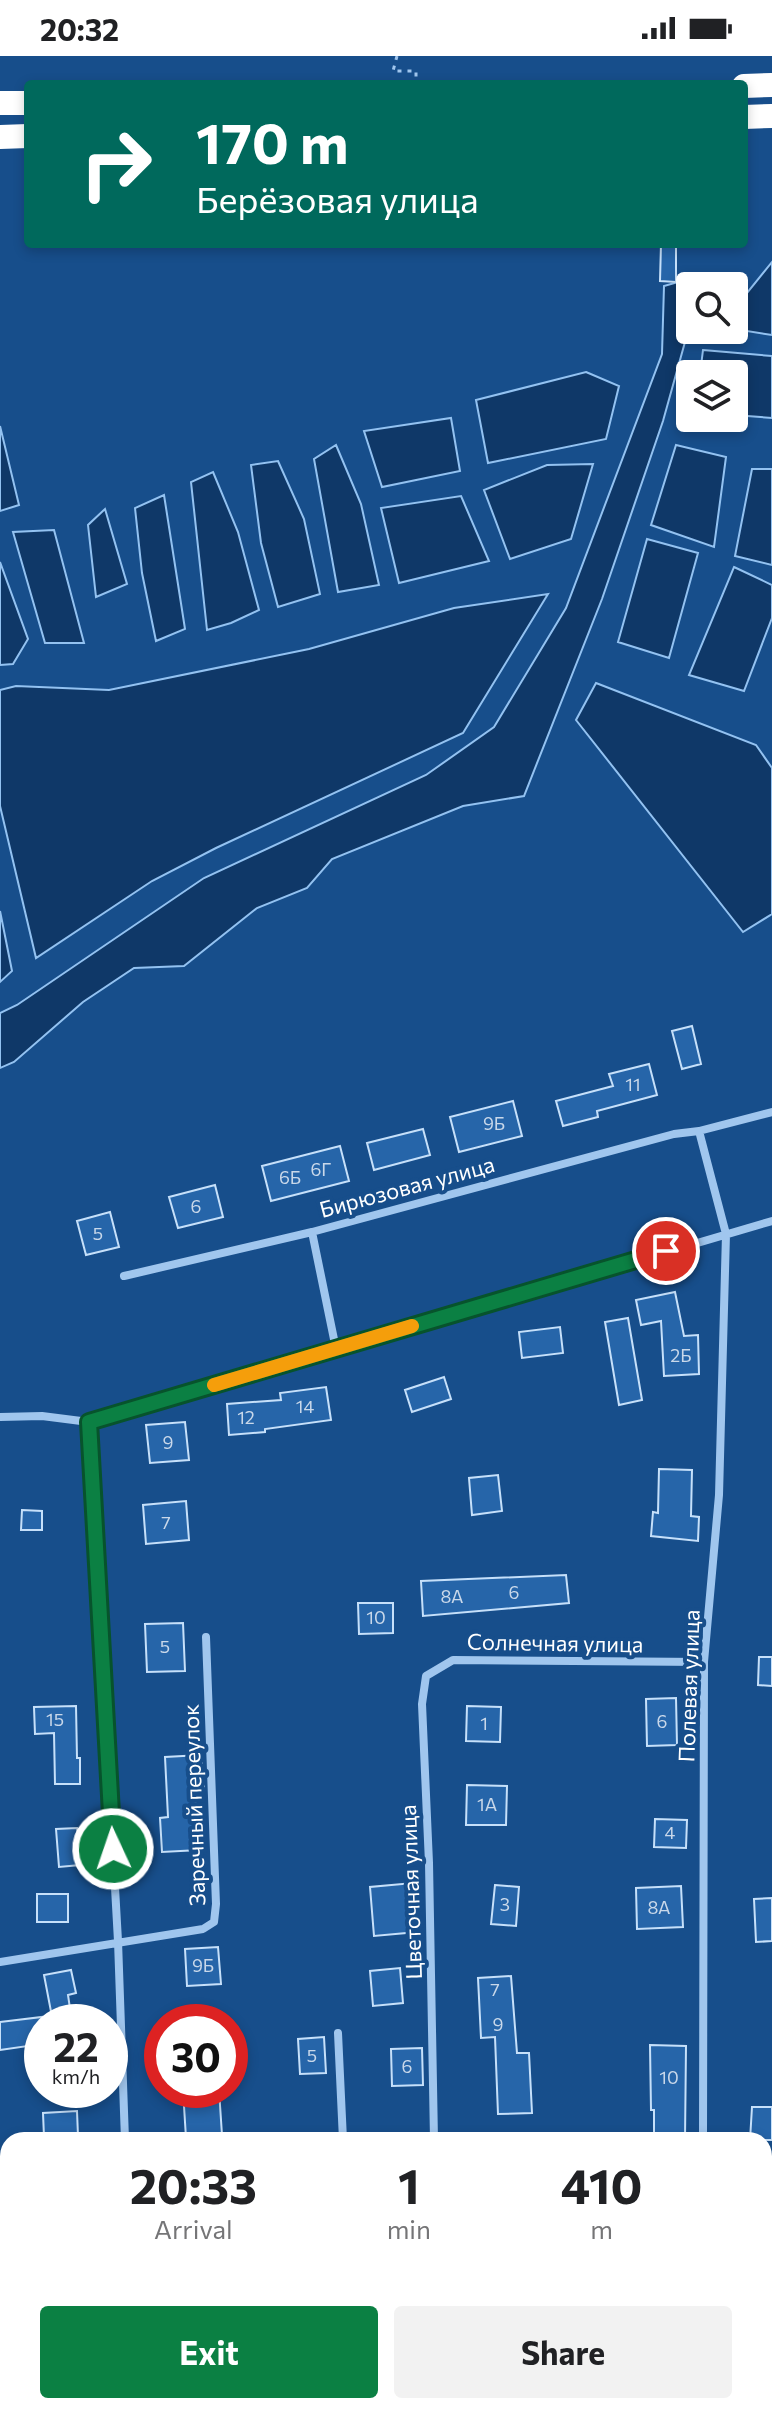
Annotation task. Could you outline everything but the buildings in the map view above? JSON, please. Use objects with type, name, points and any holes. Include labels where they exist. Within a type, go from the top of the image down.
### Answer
[{"type":"highway","points":[[748,86],[772,85]]},
{"type":"highway","points":[[0,103],[24,103]]},
{"type":"highway","points":[[748,117],[772,116]]},
{"type":"highway","points":[[0,137],[24,136]]},
{"type":"street","name":"Бирюзовая улица","points":[[124,1276],[312,1232],[674,1134],[699,1131],[772,1112]]},
{"type":"street","points":[[699,1131],[726,1234]]},
{"type":"street","points":[[0,1417],[42,1416],[89,1422],[772,1221]]},
{"type":"street","points":[[312,1232],[336,1349]]},
{"type":"street","name":"Полевая улица","points":[[703,2132],[704,1662],[719,1495],[726,1234]]},
{"type":"street","points":[[89,1422],[118,1941],[125,2132]]},
{"type":"street","name":"Заречный переулок","points":[[118,1941],[203,1929],[214,1922],[216,1904],[206,1637]]},
{"type":"street","name":"Солнечная улица","points":[[453,1660],[704,1662]]},
{"type":"street","name":"Цветочная улица","points":[[434,2132],[429,1863],[422,1704],[426,1676],[453,1660]]},
{"type":"street","points":[[0,1962],[118,1941]]},
{"type":"street","points":[[338,2033],[343,2132]]},
{"type":"path","points":[[397,56],[393,71],[416,71],[416,80]]},
{"type":"water","points":[[772,262],[772,335],[748,331],[748,292]]},
{"type":"water","points":[[676,283],[676,344],[684,344],[680,360],[676,360],[676,374],[663,421],[602,599],[524,796],[463,806],[332,859],[307,888],[257,908],[184,966],[134,968],[83,1002],[14,1062],[0,1068],[0,1013],[17,1005],[204,878],[426,775],[494,727],[566,608],[662,354],[664,286]]},
{"type":"water","points":[[703,350],[772,356],[772,418],[748,416],[748,360],[702,360]]},
{"type":"water","points":[[586,372],[619,386],[606,439],[488,463],[476,400]]},
{"type":"water","points":[[451,418],[460,471],[382,487],[364,431]]},
{"type":"water","points":[[0,426],[19,505],[0,511]]},
{"type":"water","points":[[336,445],[361,504],[379,585],[338,592],[314,459]]},
{"type":"water","points":[[676,445],[726,457],[714,547],[651,525]]},
{"type":"water","points":[[278,461],[304,519],[320,594],[278,607],[261,543],[251,465]]},
{"type":"water","points":[[593,464],[571,539],[510,559],[484,490],[547,465]]},
{"type":"water","points":[[752,469],[772,469],[772,565],[735,556]]},
{"type":"water","points":[[213,472],[238,532],[259,610],[207,630],[191,482]]},
{"type":"water","points":[[164,495],[185,629],[156,641],[142,573],[135,508]]},
{"type":"water","points":[[461,496],[489,561],[399,583],[381,508]]},
{"type":"water","points":[[105,509],[127,584],[96,597],[88,525]]},
{"type":"water","points":[[54,530],[84,643],[45,643],[13,532]]},
{"type":"water","points":[[647,539],[698,553],[669,658],[618,642]]},
{"type":"water","points":[[0,562],[28,639],[13,664],[0,665]]},
{"type":"water","points":[[734,567],[772,585],[772,618],[744,691],[689,675]]},
{"type":"water","points":[[548,594],[463,733],[152,881],[36,958],[0,806],[0,690],[16,686],[109,690],[309,649],[454,608]]},
{"type":"water","points":[[596,683],[756,745],[772,768],[772,914],[743,932],[576,720]]},
{"type":"water","points":[[0,911],[12,971],[0,982]]},
{"type":"slow traffic","points":[[214,1385],[412,1326]]},
{"type":"route","points":[[113,1849],[89,1422],[666,1251]]}]
